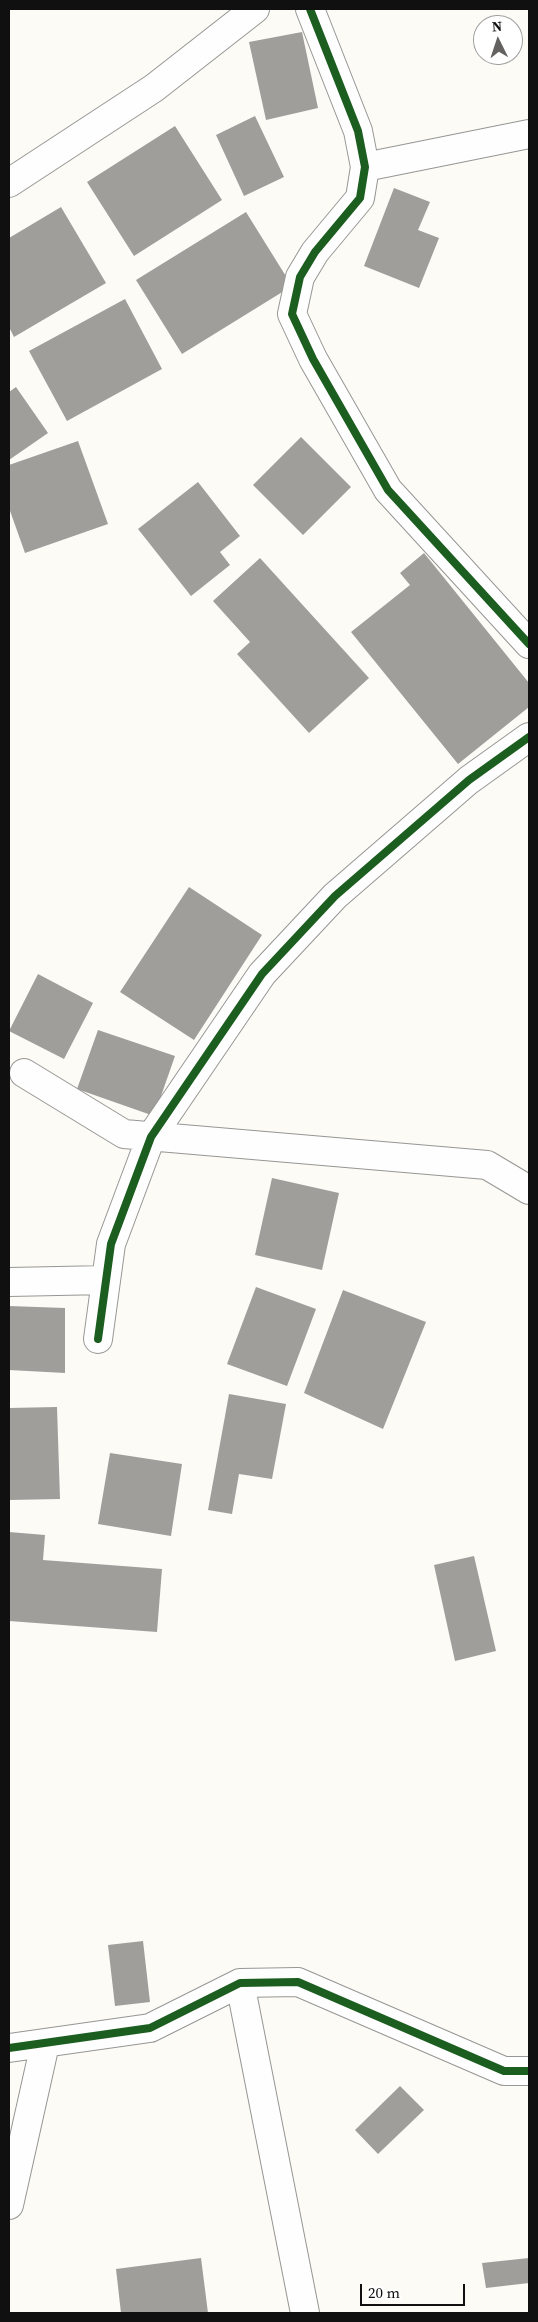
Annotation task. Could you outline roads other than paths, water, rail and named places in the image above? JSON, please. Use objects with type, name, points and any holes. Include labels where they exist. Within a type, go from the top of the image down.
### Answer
[{"type":"street","points":[[9,183],[154,88],[255,9]]},
{"type":"street","points":[[310,9],[358,131],[365,168],[360,198],[315,252],[300,277],[292,314],[313,359],[388,490],[529,644]]},
{"type":"street","points":[[365,168],[529,134]]},
{"type":"street","points":[[98,1339],[111,1244],[151,1137],[262,974],[335,896],[469,780],[529,737]]},
{"type":"street","points":[[24,1073],[124,1134],[487,1165],[529,1190]]},
{"type":"street","points":[[9,1282],[106,1280]]},
{"type":"street","points":[[9,2048],[150,2028],[240,1983],[298,1982],[504,2071],[529,2071]]},
{"type":"street","points":[[240,1983],[305,2313]]},
{"type":"street","points":[[9,2205],[45,2044]]}]
